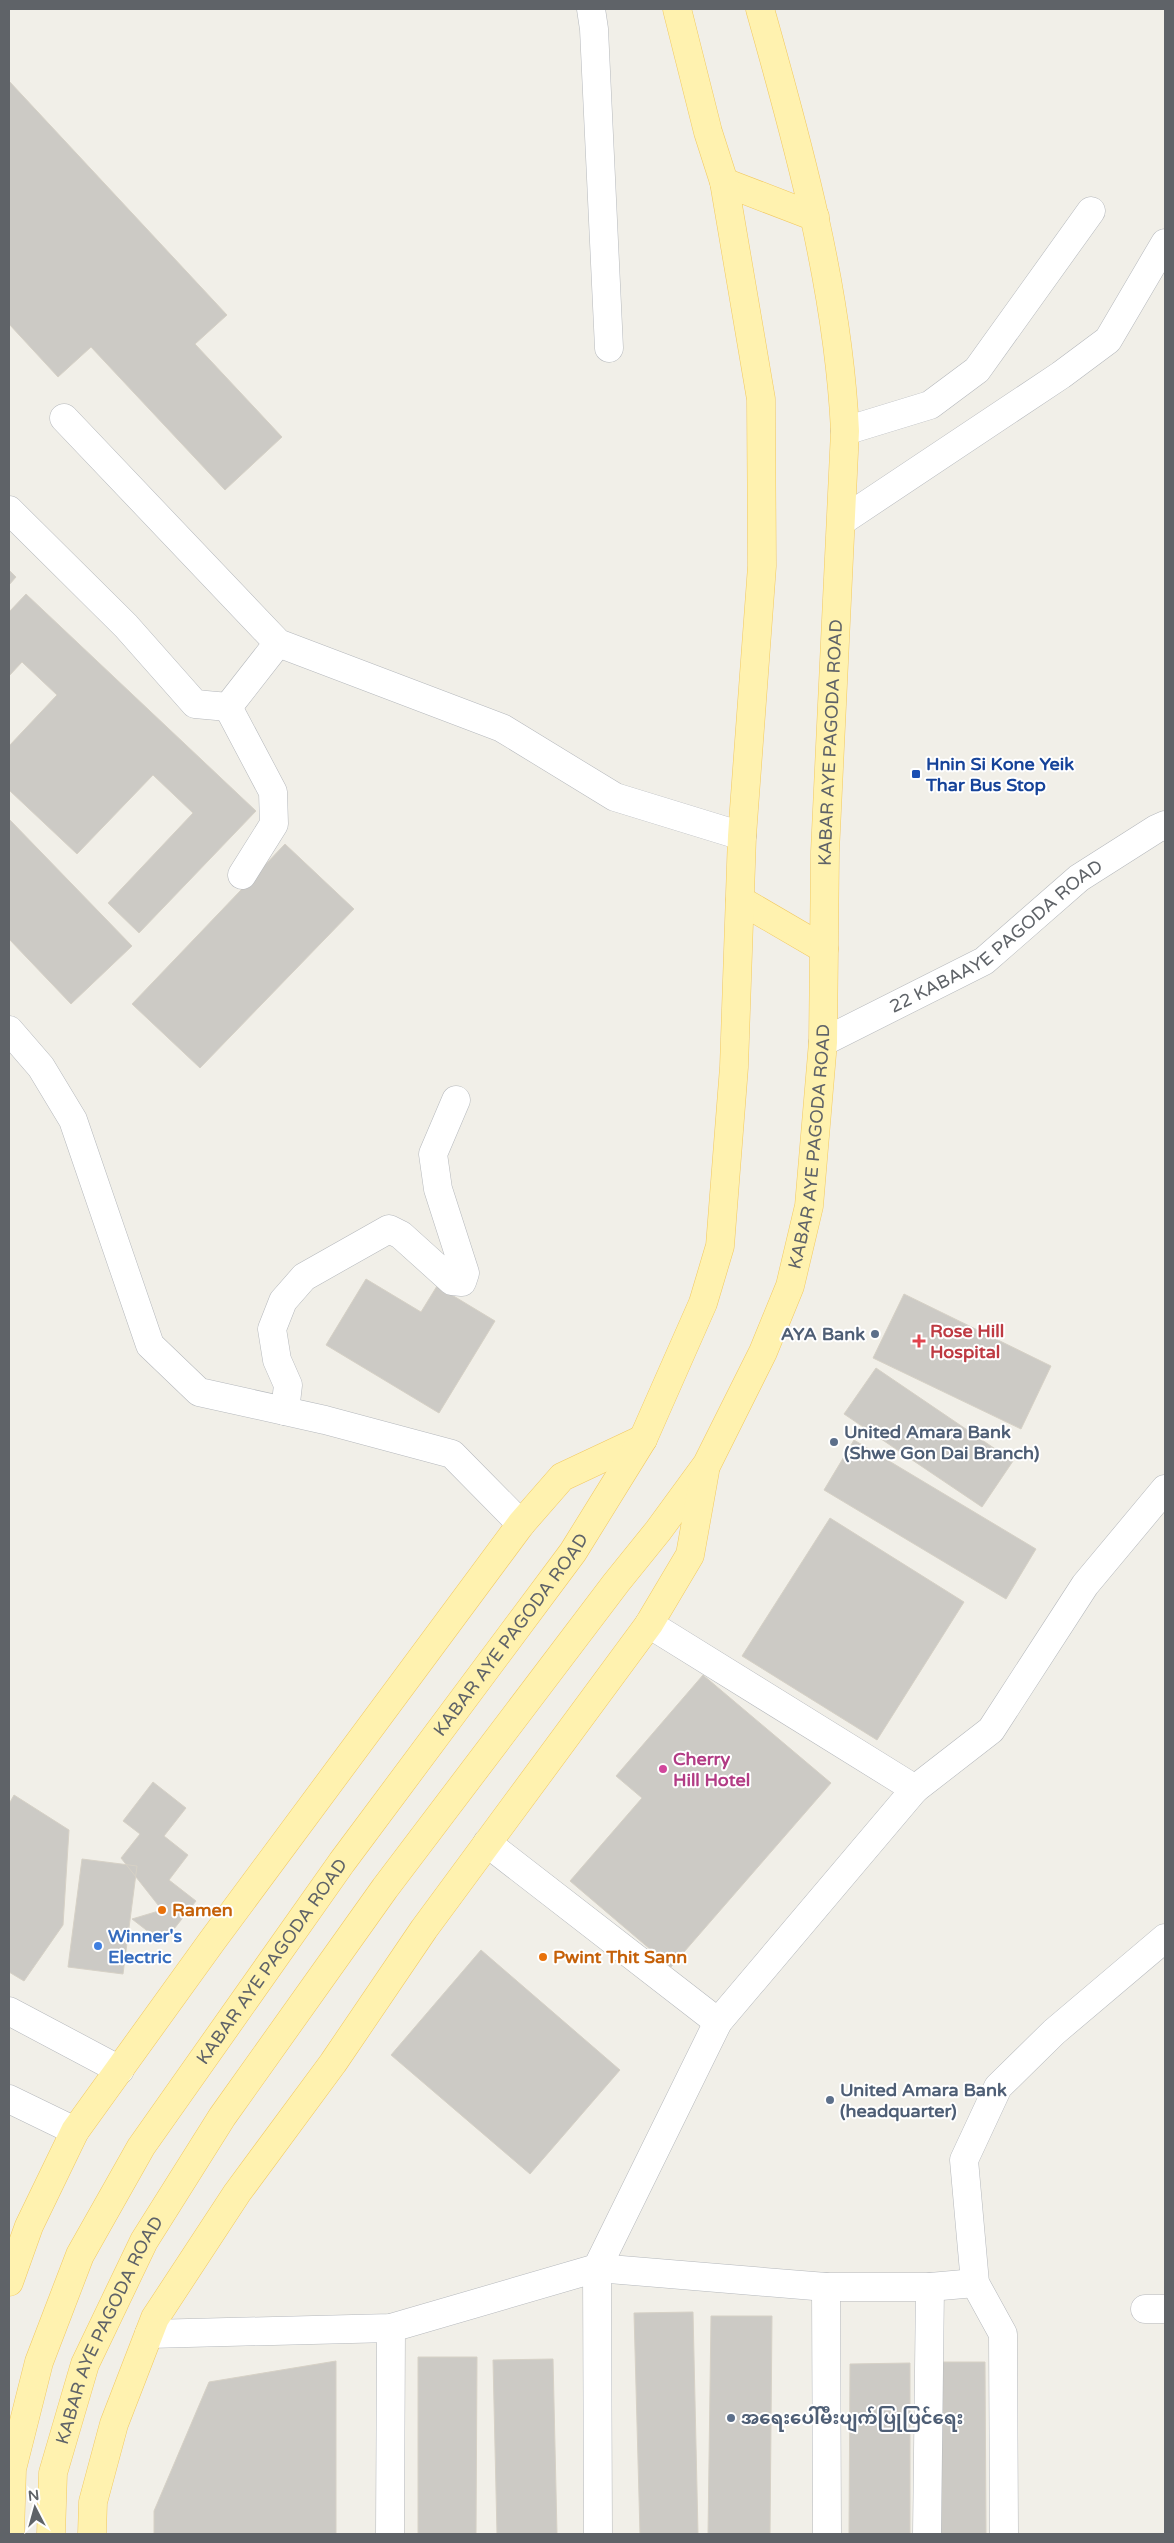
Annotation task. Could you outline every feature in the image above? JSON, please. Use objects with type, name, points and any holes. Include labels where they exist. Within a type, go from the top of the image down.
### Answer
[{"type":"main road","name":"KABAR AYE PAGODA ROAD","points":[[10,2534],[12,2469],[39,2362],[80,2254],[141,2147],[342,1862],[573,1552],[643,1439],[703,1303],[720,1246],[734,1067],[742,836],[762,566],[762,399],[724,182],[708,132],[677,9]]},
{"type":"main road","name":"KABAR AYE PAGODA ROAD","points":[[51,2534],[53,2473],[85,2364],[144,2241],[222,2117],[385,1888],[658,1530],[706,1464],[763,1352],[790,1286],[809,1206],[823,1042],[825,852],[845,431],[842,373],[815,217],[799,150],[760,9]]},
{"type":"main road","points":[[724,182],[815,217]]},
{"type":"main road","points":[[740,900],[824,949]]},
{"type":"main road","points":[[9,2282],[29,2226],[75,2131],[212,1941],[521,1524],[562,1477],[643,1439]]},
{"type":"main road","name":"KABAR AYE PAGODA ROAD","points":[[92,2534],[93,2502],[114,2424],[156,2318],[237,2193],[333,2063],[424,1929],[649,1624],[690,1556],[706,1464]]},
{"type":"street","points":[[591,9],[594,30],[609,348]]},
{"type":"street","points":[[845,431],[930,405],[977,370],[1091,211]]},
{"type":"street","points":[[842,522],[1060,375],[1108,340],[1165,243]]},
{"type":"street","points":[[64,418],[278,643],[502,728],[615,797],[742,836]]},
{"type":"street","points":[[9,510],[126,626],[195,704],[228,707]]},
{"type":"street","points":[[228,707],[278,643]]},
{"type":"street","points":[[228,707],[273,792],[274,824],[242,876]]},
{"type":"street","name":"22 KABAAYE PAGODA ROAD","points":[[823,1042],[984,961],[1078,878],[1165,825]]},
{"type":"street","points":[[9,1030],[42,1066],[73,1120],[150,1345],[199,1392],[285,1411],[452,1454],[521,1524]]},
{"type":"street","points":[[285,1411],[288,1385],[277,1360],[272,1328],[283,1301],[304,1278],[389,1229],[401,1235],[452,1281],[462,1282],[465,1273],[438,1190],[433,1154],[456,1100]]},
{"type":"street","points":[[598,2534],[597,2268],[718,2022],[915,1789],[991,1730],[1085,1585],[1165,1489]]},
{"type":"street","points":[[649,1624],[915,1789]]},
{"type":"street","points":[[487,1843],[718,2022]]},
{"type":"street","points":[[1004,2534],[1003,2334],[975,2283],[964,2160],[998,2088],[1054,2032],[1165,1938]]},
{"type":"street","points":[[9,2011],[120,2070]]},
{"type":"street","points":[[9,2099],[75,2131]]},
{"type":"street","points":[[149,2334],[391,2328],[597,2268],[826,2287],[930,2287],[975,2283]]},
{"type":"street","points":[[826,2287],[827,2534]]},
{"type":"street","points":[[927,2534],[930,2287]]},
{"type":"street","points":[[390,2534],[391,2328]]},
{"type":"building","points":[[9,81],[227,315],[195,344],[282,437],[225,490],[91,347],[58,377],[9,324]]},
{"type":"building","points":[[9,570],[16,577],[9,585]]},
{"type":"building","points":[[26,594],[256,811],[139,933],[108,903],[193,813],[153,775],[77,854],[9,790],[9,746],[57,695],[22,662],[9,676],[9,612]]},
{"type":"building","points":[[9,819],[132,946],[71,1004],[9,939]]},
{"type":"building","points":[[285,844],[354,909],[200,1068],[132,1004]]},
{"type":"building","points":[[366,1279],[421,1312],[437,1286],[495,1321],[439,1413],[326,1345]]},
{"type":"building","points":[[904,1294],[1051,1366],[1021,1429],[873,1358]]},
{"type":"building","points":[[876,1368],[1013,1461],[982,1507],[844,1414]]},
{"type":"building","points":[[854,1440],[1036,1549],[1006,1599],[824,1490]]},
{"type":"building","points":[[830,1518],[964,1602],[877,1740],[742,1656]]},
{"type":"building","points":[[703,1675],[831,1783],[671,1967],[570,1881],[642,1798],[616,1776]]},
{"type":"building","points":[[153,1782],[186,1808],[164,1836],[188,1855],[169,1880],[196,1901],[163,1943],[132,1919],[162,1910],[121,1858],[140,1834],[123,1821]]},
{"type":"building","points":[[14,1795],[69,1830],[63,1925],[24,1981],[9,1972],[9,1804]]},
{"type":"building","points":[[82,1859],[137,1866],[123,1974],[68,1967]]},
{"type":"building","points":[[481,1950],[620,2070],[530,2174],[391,2055]]},
{"type":"building","points":[[693,2312],[698,2534],[640,2534],[634,2313]]},
{"type":"building","points":[[711,2316],[772,2316],[770,2534],[708,2534]]},
{"type":"building","points":[[418,2357],[477,2357],[476,2534],[418,2534]]},
{"type":"building","points":[[553,2359],[557,2534],[497,2534],[493,2360]]},
{"type":"building","points":[[336,2361],[336,2534],[154,2534],[154,2511],[209,2382]]},
{"type":"building","points":[[938,2362],[985,2362],[986,2534],[938,2534]]},
{"type":"building","points":[[910,2363],[910,2534],[849,2534],[850,2364]]},
{"type":"place","name":"Hnin Si Kone Yeik Thar Bus Stop","points":[[916,774]]},
{"type":"place","name":"AYA Bank","points":[[875,1334]]},
{"type":"place","name":"Rose Hill Hospital","points":[[919,1341]]},
{"type":"place","name":"United Amara Bank (Shwe Gon Dai Branch)","points":[[834,1442]]},
{"type":"place","name":"Cherry Hill Hotel","points":[[663,1769]]},
{"type":"place","name":"Ramen","points":[[162,1910]]},
{"type":"place","name":"Winner's Electric","points":[[98,1946]]},
{"type":"place","name":"Pwint Thit Sann","points":[[543,1957]]},
{"type":"place","name":"United Amara Bank (headquarter)","points":[[830,2100]]},
{"type":"place","name":"အရေးပေါ်မီးပျက်ပြုပြင်ရေး","points":[[731,2418]]}]
